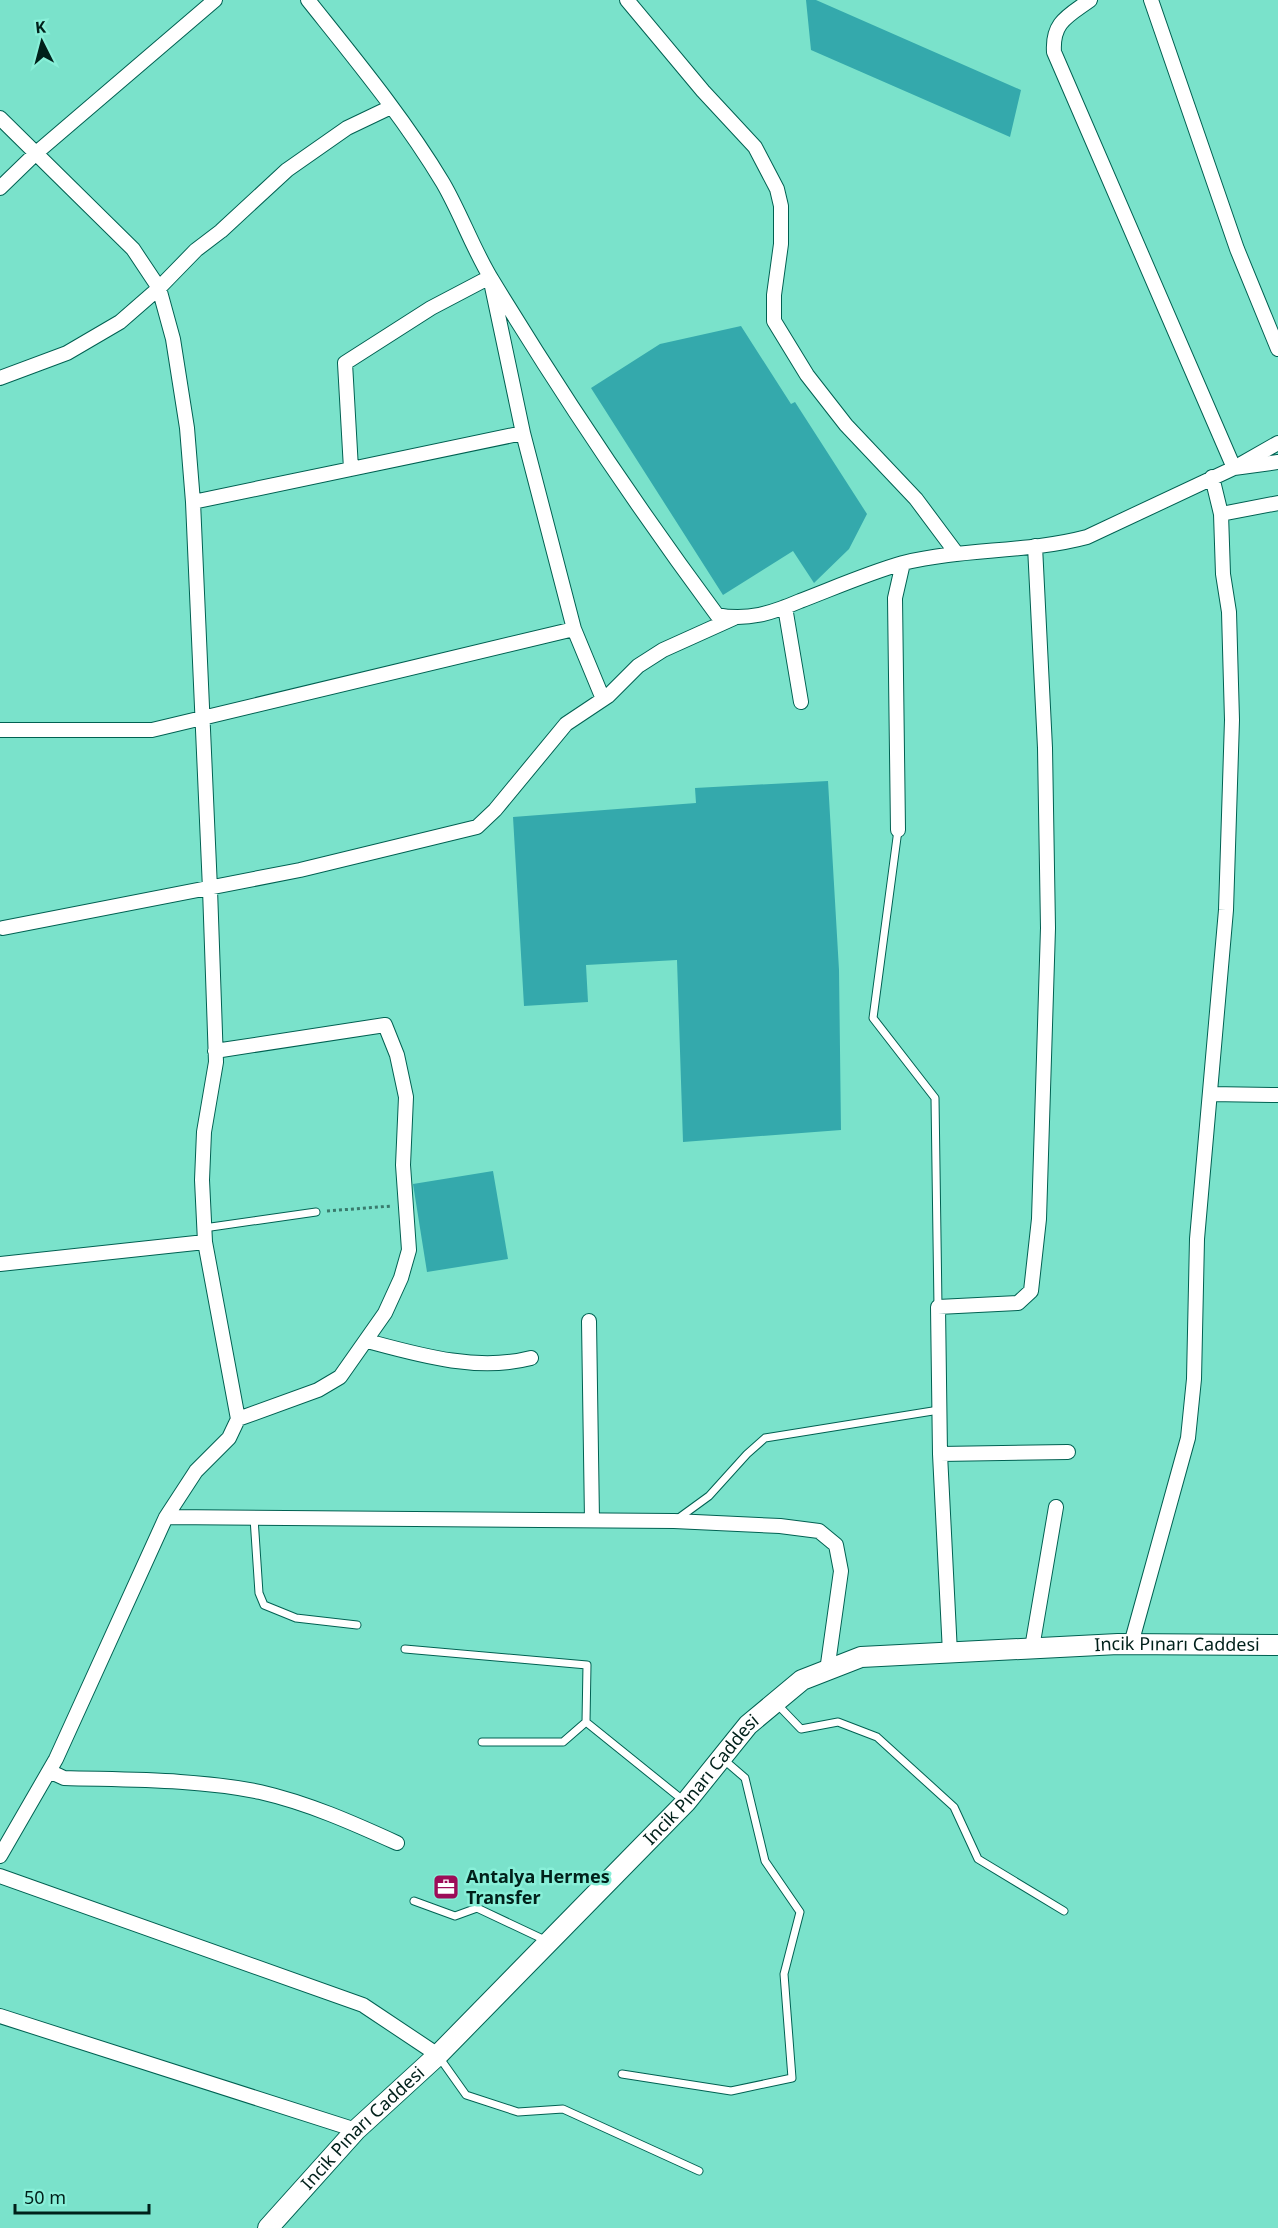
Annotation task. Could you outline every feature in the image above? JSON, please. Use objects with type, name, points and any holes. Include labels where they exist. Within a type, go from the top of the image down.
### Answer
[{"type":"main road","name":"Incik Pınarı Caddesi","points":[[268,2228],[356,2130],[438,2055],[547,1941],[686,1802],[748,1725],[802,1680],[861,1658],[1131,1644],[1278,1645]]},
{"type":"street","points":[[0,188],[35,154],[215,0]]},
{"type":"street","points":[[308,0],[391,106],[443,182],[490,277],[649,523],[717,615],[734,618],[760,616],[903,563],[957,554],[1061,544],[1088,537],[1234,468],[1278,442]]},
{"type":"street","points":[[627,0],[703,91],[755,147],[777,189],[781,206],[781,244],[774,295],[774,321],[807,375],[846,425],[916,499],[957,554]]},
{"type":"street","points":[[1090,0],[1059,23],[1053,38],[1054,52],[1234,468]]},
{"type":"street","points":[[1151,0],[1238,249],[1278,349]]},
{"type":"street","points":[[0,378],[67,353],[120,322],[159,288],[195,250],[221,231],[287,170],[347,128],[391,106]]},
{"type":"street","points":[[0,118],[134,249],[159,288],[173,339],[187,428],[193,502],[210,889],[215,1051],[204,1132],[202,1180],[204,1235],[238,1419],[229,1438],[196,1471],[166,1517],[49,1771],[0,1856]]},
{"type":"street","points":[[490,277],[523,433],[574,629],[603,699]]},
{"type":"street","points":[[351,469],[345,363],[431,308],[490,277]]},
{"type":"street","points":[[193,502],[523,433]]},
{"type":"street","points":[[1234,468],[1278,462]]},
{"type":"street","points":[[1131,1644],[1188,1438],[1194,1378],[1197,1239],[1226,909],[1232,720],[1229,612],[1223,574],[1221,514],[1212,477]]},
{"type":"street","points":[[1221,514],[1278,503]]},
{"type":"street","points":[[950,1653],[940,1454],[938,1307],[1018,1304],[1031,1291],[1039,1219],[1048,928],[1045,748],[1035,546]]},
{"type":"street","points":[[898,830],[895,598],[903,563]]},
{"type":"street","points":[[785,607],[801,702]]},
{"type":"street","points":[[3,928],[210,889],[477,827],[495,810],[566,724],[603,699],[638,666],[663,650],[734,618]]},
{"type":"street","points":[[0,729],[152,730],[202,720],[574,629]]},
{"type":"street","points":[[215,1051],[385,1025],[397,1055],[406,1097],[403,1165],[409,1250],[401,1278],[385,1313],[340,1377],[318,1390],[238,1419]]},
{"type":"street","points":[[1210,1094],[1278,1095]]},
{"type":"street","points":[[0,1264],[204,1235]]},
{"type":"street","points":[[589,1321],[592,1520]]},
{"type":"street","points":[[367,1341],[457,1361],[507,1364],[531,1358]]},
{"type":"street","points":[[940,1454],[1068,1452]]},
{"type":"street","points":[[1032,1648],[1056,1507]]},
{"type":"street","points":[[166,1517],[674,1521],[780,1526],[819,1531],[837,1545],[841,1571],[826,1671]]},
{"type":"street","points":[[49,1771],[64,1778],[186,1781],[261,1793],[315,1808],[397,1843]]},
{"type":"street","points":[[0,1876],[363,2005],[438,2055]]},
{"type":"street","points":[[0,2016],[356,2130]]},
{"type":"lane","points":[[898,830],[873,1018],[935,1098],[938,1307]]},
{"type":"lane","points":[[204,1235],[316,1212]]},
{"type":"lane","points":[[674,1521],[709,1496],[747,1454],[765,1438],[939,1410]]},
{"type":"lane","points":[[254,1518],[259,1593],[264,1605],[296,1618],[357,1625]]},
{"type":"lane","points":[[405,1648],[587,1665],[586,1722],[563,1742],[482,1742]]},
{"type":"lane","points":[[775,1702],[801,1729],[838,1722],[877,1737],[954,1807],[978,1859],[1064,1911]]},
{"type":"lane","points":[[586,1722],[686,1802]]},
{"type":"lane","points":[[622,2074],[731,2091],[792,2078],[784,1974],[800,1912],[765,1861],[745,1778],[721,1758]]},
{"type":"lane","points":[[414,1901],[455,1916],[477,1908],[547,1941]]},
{"type":"lane","points":[[438,2055],[466,2095],[519,2112],[563,2109],[699,2171]]},
{"type":"path","points":[[316,1212],[406,1205]]},
{"type":"building","points":[[806,0],[816,0],[1021,90],[1010,137],[811,50]]},
{"type":"building","points":[[741,326],[791,404],[795,402],[867,514],[849,549],[814,583],[793,551],[723,595],[591,388],[660,344]]},
{"type":"building","points":[[828,781],[839,970],[841,1130],[683,1142],[677,960],[586,965],[588,1002],[524,1006],[513,817],[696,803],[695,788]]},
{"type":"building","points":[[493,1171],[508,1259],[427,1272],[413,1184]]},
{"type":"place","name":"Antalya Hermes Transfer","points":[[446,1887]]}]
